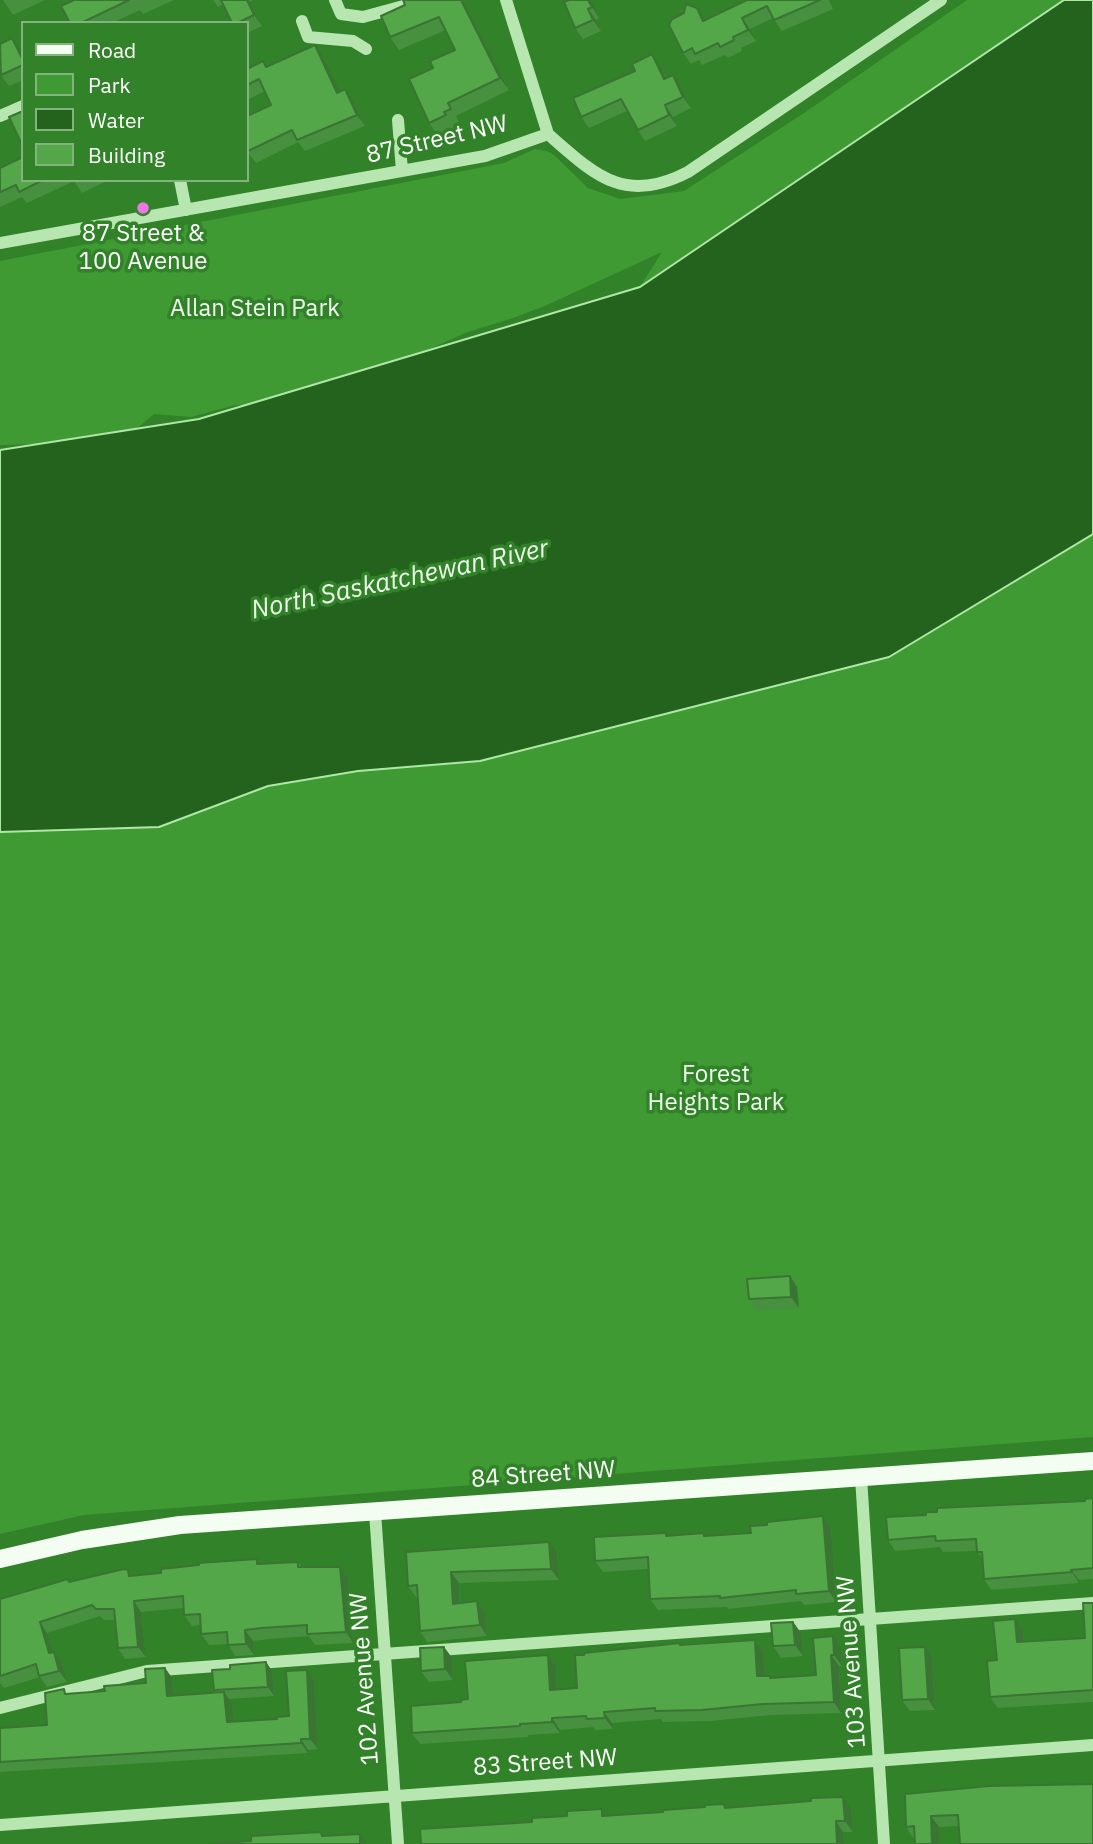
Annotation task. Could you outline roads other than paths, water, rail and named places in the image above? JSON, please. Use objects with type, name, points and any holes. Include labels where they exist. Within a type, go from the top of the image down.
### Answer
[{"type":"main road","name":"84 Street NW","points":[[0,1559],[82,1540],[180,1525],[1093,1461]]},
{"type":"street","points":[[335,0],[341,14],[363,17],[426,0]]},
{"type":"street","points":[[506,0],[548,134],[588,168],[611,183],[631,186],[668,182],[688,172],[942,0]]},
{"type":"street","points":[[302,21],[308,37],[353,41],[366,49]]},
{"type":"street","points":[[0,116],[21,107]]},
{"type":"street","points":[[398,120],[402,171]]},
{"type":"street","name":"87 Street NW","points":[[0,243],[485,156],[548,134]]},
{"type":"street","points":[[180,182],[186,210]]},
{"type":"street","name":"103 Avenue NW","points":[[861,1477],[884,1844]]},
{"type":"street","name":"102 Avenue NW","points":[[375,1512],[398,1844]]},
{"type":"street","points":[[0,1708],[147,1671],[1093,1603]]},
{"type":"street","name":"83 Street NW","points":[[0,1825],[1093,1745]]},
{"type":"water","name":"North Saskatchewan River","points":[[1064,0],[1093,0],[1093,534],[889,657],[480,761],[358,771],[268,786],[159,827],[0,832],[0,450],[199,419],[640,287]]},
{"type":"place","name":"87 Street & 100 Avenue","points":[[143,208]]},
{"type":"park label","name":"Allan Stein Park","points":[[255,309]]},
{"type":"park label","name":"Forest Heights Park","points":[[716,1089]]}]
